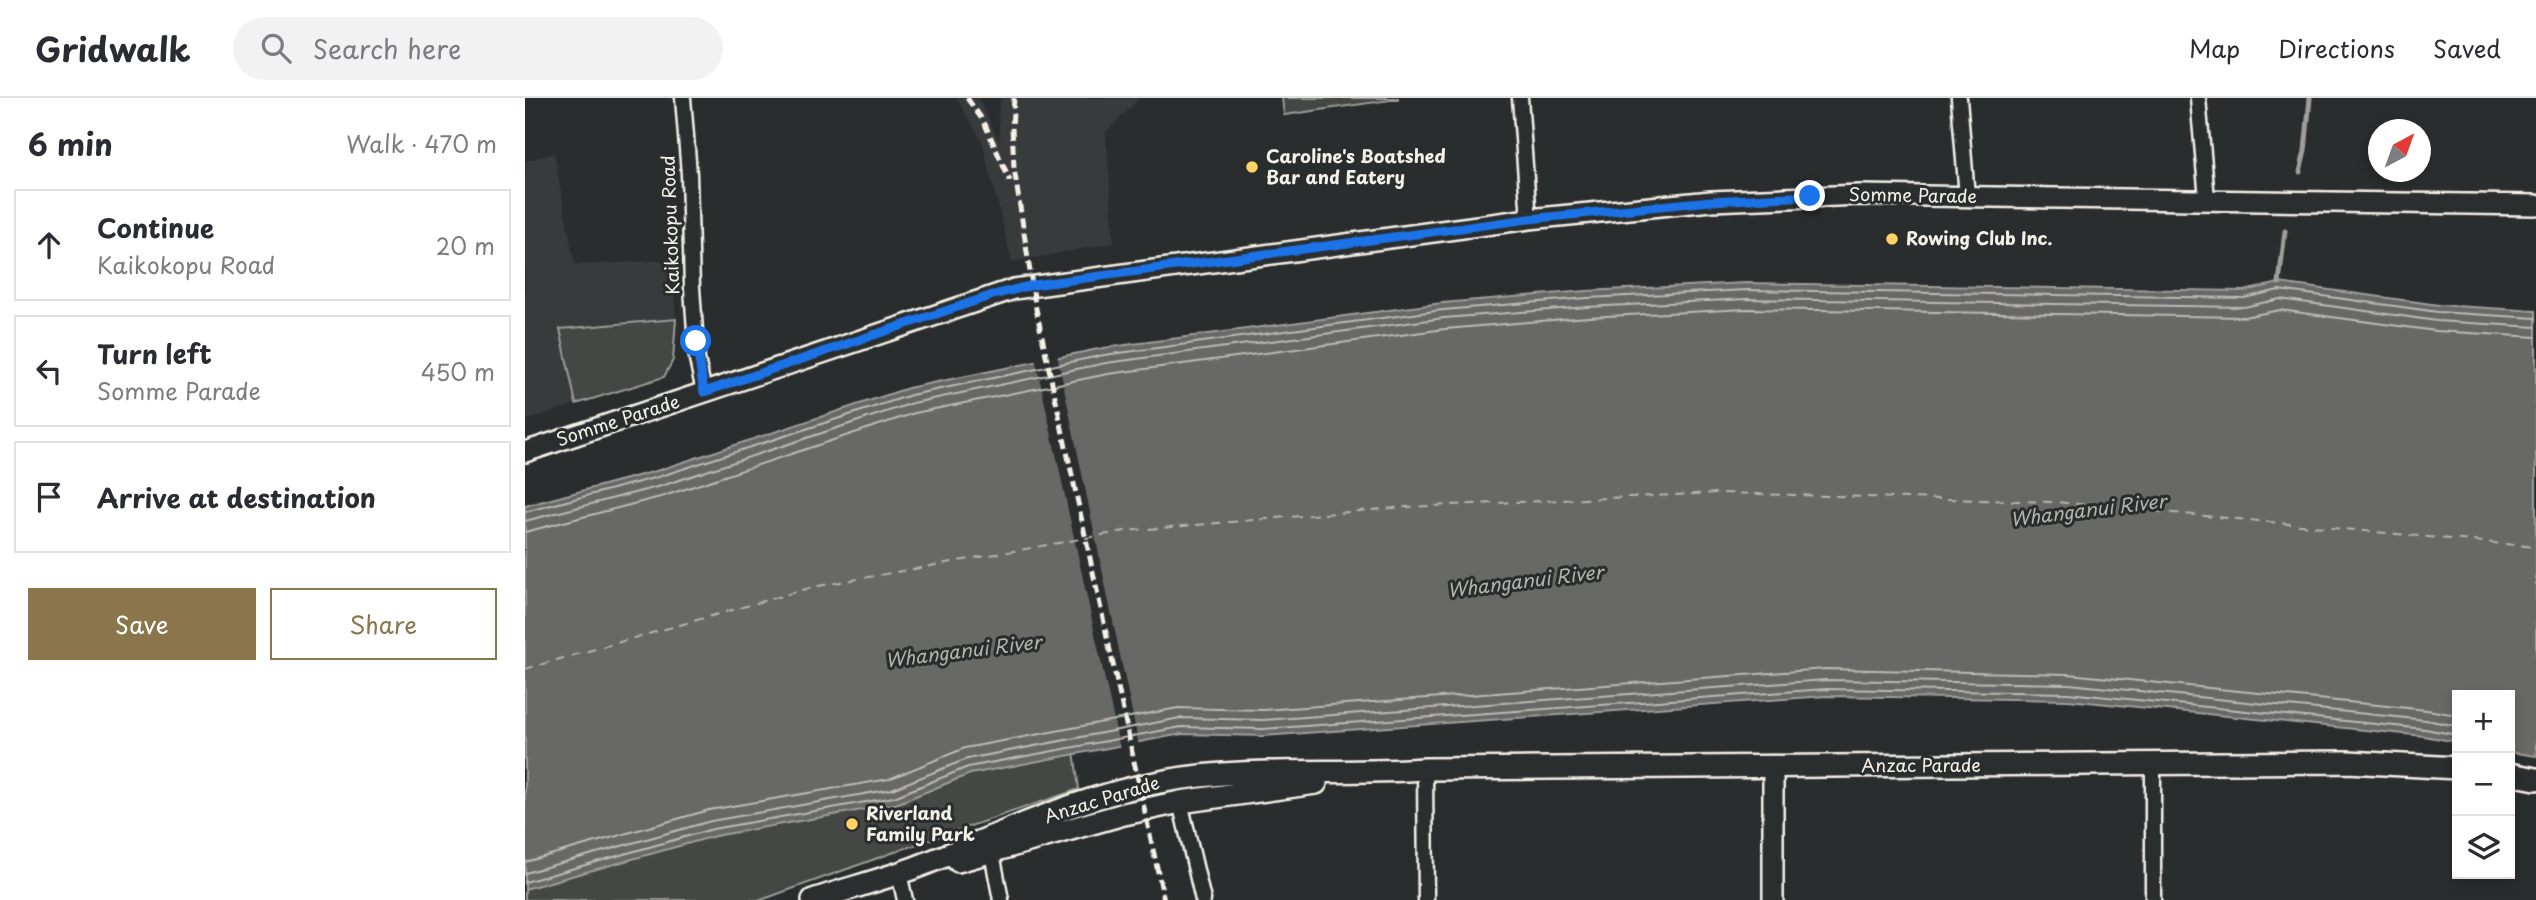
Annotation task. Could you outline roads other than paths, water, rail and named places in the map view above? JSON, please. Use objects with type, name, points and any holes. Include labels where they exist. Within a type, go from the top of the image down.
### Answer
[{"type":"main road","name":"Somme Parade","points":[[525,452],[1023,287],[1529,219],[1711,201],[1810,196],[2536,205]]},
{"type":"main road","name":"Anzac Parade","points":[[813,900],[906,870],[1105,796],[1164,781],[1219,775],[1425,769],[2348,761],[2452,768]]},
{"type":"main road","points":[[1773,767],[1773,900]]},
{"type":"main road","name":"Anzac Parade","points":[[906,870],[992,853],[1124,814],[1180,802],[1384,772]]},
{"type":"main road","points":[[2515,775],[2536,779]]},
{"type":"street","name":"Kaikokopu Road","points":[[683,98],[697,359],[704,392]]},
{"type":"street","points":[[1520,98],[1529,219]]},
{"type":"street","points":[[1959,98],[1967,197]]},
{"type":"street","points":[[2198,98],[2207,199]]},
{"type":"street","points":[[2153,764],[2153,900]]},
{"type":"street","points":[[1425,769],[1426,900]]},
{"type":"street","points":[[1180,802],[1203,900]]},
{"type":"street","points":[[992,853],[1001,900]]},
{"type":"street","points":[[905,900],[906,870]]},
{"type":"water","name":"Whanganui River","points":[[1746,283],[2244,291],[2279,283],[2439,305],[2536,311],[2536,756],[2515,753],[2515,690],[2452,690],[2452,741],[2068,700],[1826,696],[1263,736],[1182,734],[970,774],[896,804],[715,836],[525,889],[525,506],[656,471],[908,388],[1103,348],[1442,303],[1586,291]]},
{"type":"waterway","points":[[2300,172],[2305,151],[2310,98]]},
{"type":"waterway","points":[[2279,283],[2285,231]]},
{"type":"railway","points":[[967,98],[984,122],[1010,181]]},
{"type":"railway","points":[[1014,98],[1014,168],[1035,304],[1164,900]]},
{"type":"place","name":"Caroline's Boatshed Bar and Eatery","points":[[1252,167]]},
{"type":"place","name":"Rowing Club Inc.","points":[[1892,239]]},
{"type":"place","name":"Riverland Family Park","points":[[852,824]]}]
